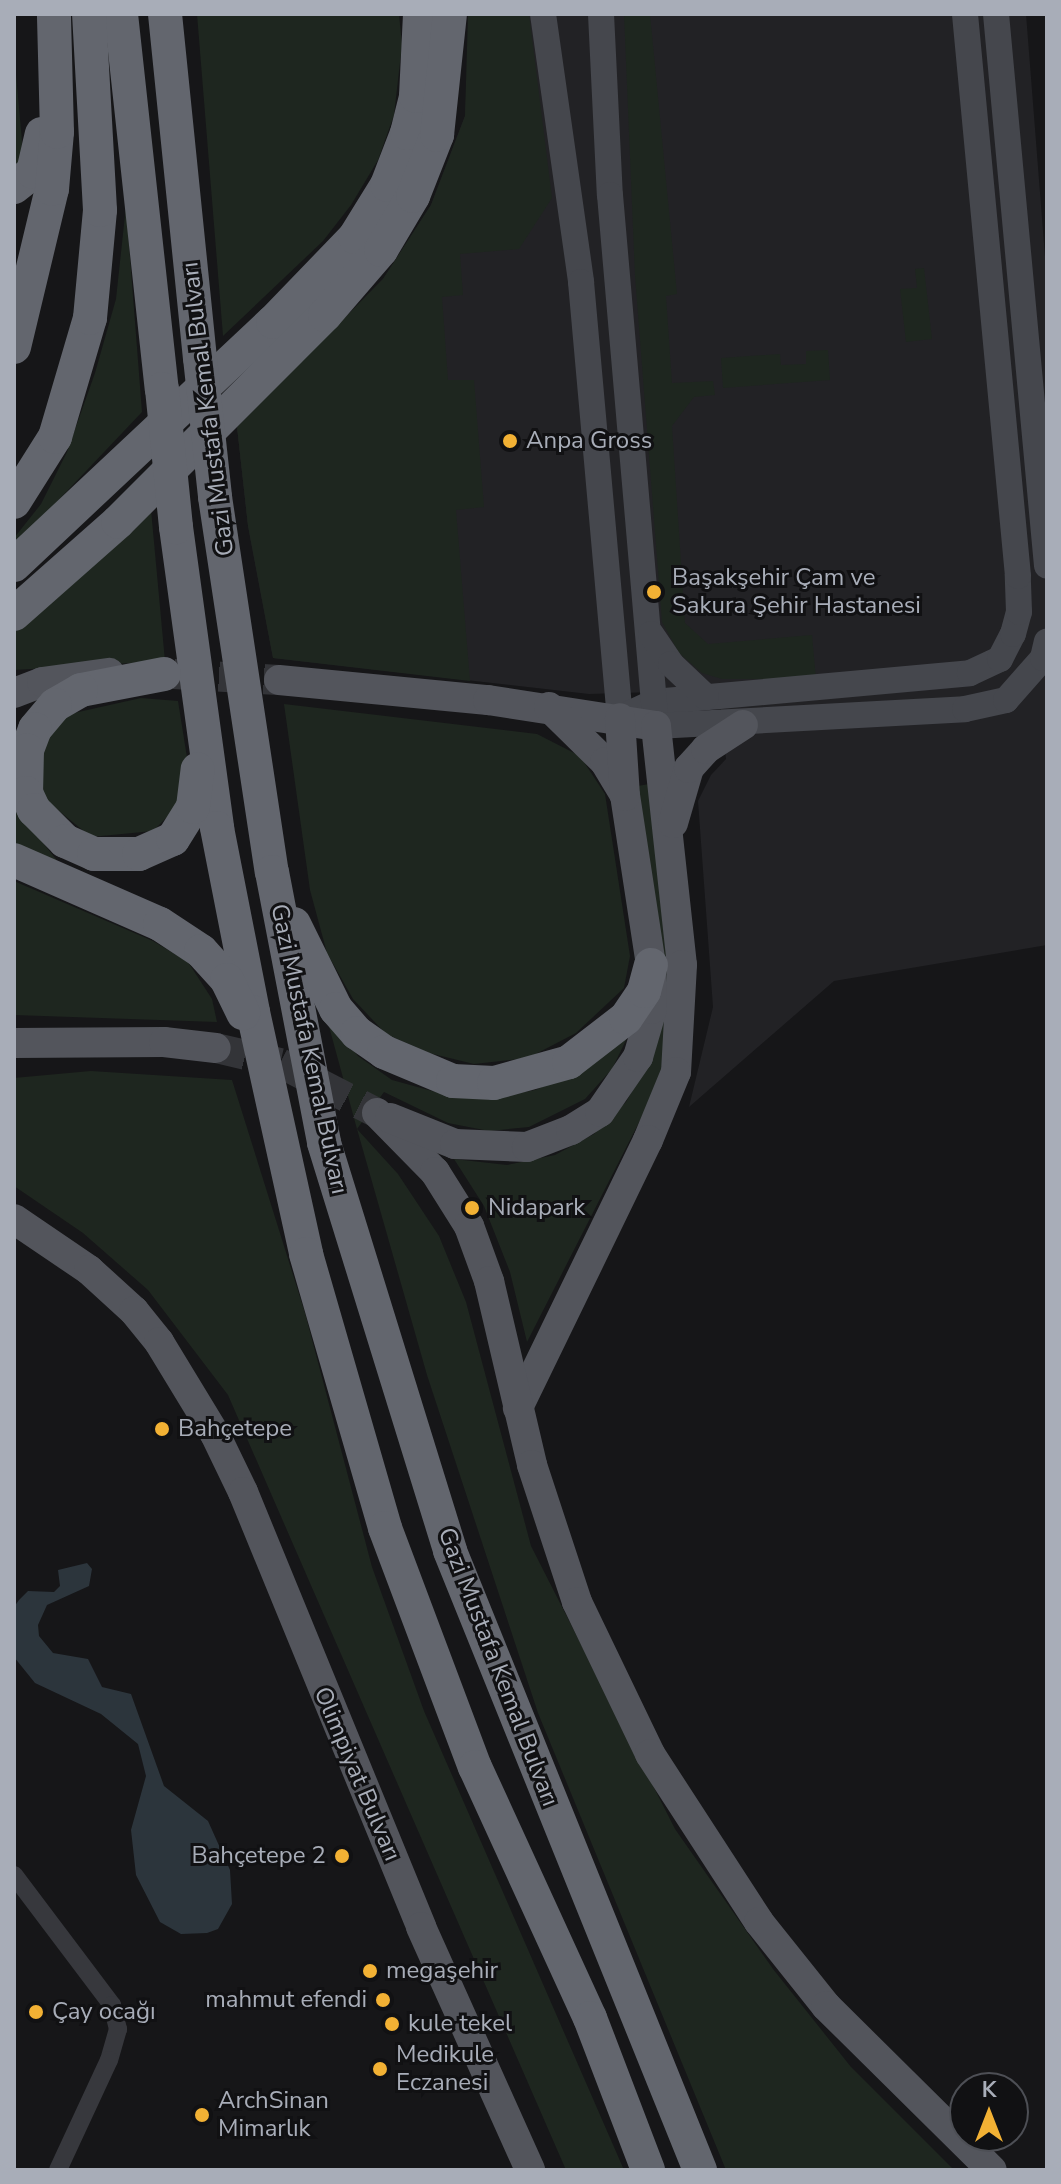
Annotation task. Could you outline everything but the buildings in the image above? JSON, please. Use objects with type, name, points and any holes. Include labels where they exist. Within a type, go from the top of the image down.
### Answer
[{"type":"highway","points":[[14,187],[33,172],[38,158],[45,14]]},
{"type":"highway","points":[[14,347],[43,239],[57,132],[54,14]]},
{"type":"highway","points":[[14,502],[55,437],[90,318],[100,210],[89,14]]},
{"type":"highway","name":"Gazi Mustafa Kemal Bulvarı","points":[[121,14],[176,527],[178,667],[217,828],[306,1254],[385,1528],[475,1767],[590,2018],[648,2170]]},
{"type":"highway","name":"Gazi Mustafa Kemal Bulvarı","points":[[165,14],[215,497],[272,872],[324,1143],[450,1551],[700,2170]]},
{"type":"highway","points":[[14,565],[251,344],[355,237],[387,185],[407,133],[416,96],[420,14]]},
{"type":"highway","points":[[14,614],[118,522],[325,315],[381,250],[413,196],[437,135],[450,14]]},
{"type":"highway","points":[[14,197],[30,212],[43,239]]},
{"type":"highway","points":[[178,667],[188,700],[198,769],[193,807],[173,839],[139,854],[94,854],[65,841],[34,810],[26,793],[27,750],[35,729],[55,705],[81,690],[178,667]]},
{"type":"highway","points":[[14,860],[160,924],[201,951],[227,980],[262,1054]]},
{"type":"highway","points":[[272,872],[336,1009],[357,1033],[384,1052],[453,1081],[494,1083],[569,1062],[626,1018],[644,991],[651,965]]},
{"type":"main road","points":[[14,693],[42,682],[99,673],[178,667]]},
{"type":"main road","points":[[279,680],[549,707],[620,718],[655,714],[682,965],[676,1072],[648,1140],[518,1408]]},
{"type":"main road","points":[[549,707],[605,762],[625,796]]},
{"type":"main road","points":[[620,718],[625,796],[651,965],[652,1009],[638,1057],[600,1112],[571,1130],[527,1147],[489,1148],[455,1144],[377,1113],[435,1172],[469,1226],[489,1281],[518,1408],[577,1602],[650,1754],[759,1922],[826,2006],[992,2170]]},
{"type":"main road","points":[[669,840],[689,768],[706,749],[743,725]]},
{"type":"main road","points":[[14,1032],[76,1042]]},
{"type":"main road","points":[[14,1056],[76,1042]]},
{"type":"main road","points":[[14,1043],[76,1042],[216,1048]]},
{"type":"main road","name":"Olimpiyat Bulvarı","points":[[17,1219],[134,1311],[184,1380],[243,1492],[421,1927],[530,2170]]},
{"type":"street","points":[[543,14],[546,63],[574,210],[620,718]]},
{"type":"street","points":[[601,14],[610,195],[655,714]]},
{"type":"street","points":[[655,714],[706,697],[970,673],[1000,659],[1019,612],[965,14]]},
{"type":"street","points":[[996,14],[1047,566]]},
{"type":"street","points":[[1011,503],[1040,497]]},
{"type":"street","points":[[650,632],[671,664],[706,697]]},
{"type":"street","points":[[655,714],[743,725],[965,709],[1006,700],[1043,658],[1047,641]]},
{"type":"street","points":[[14,1875],[112,2005],[118,2029],[109,2060],[58,2170]]},
{"type":"shaded area","points":[[197,14],[399,14],[402,45],[394,115],[378,160],[351,205],[323,241],[223,336]]},
{"type":"shaded area","points":[[468,14],[529,14],[552,198],[519,249],[460,254],[463,295],[442,297],[448,380],[474,380],[484,507],[456,510],[470,681],[273,658],[248,526],[237,427],[383,279],[431,205],[465,116]]},
{"type":"shaded area","name":"Başakşehir Çam ve Sakura Şehir Hastanesi","points":[[470,14],[1026,14],[1047,282],[1047,945],[834,981],[689,1107],[713,1007],[698,801],[711,775],[726,759],[719,690],[589,694],[273,658],[248,526],[237,427],[383,279],[431,205],[465,116]]},
{"type":"shaded area","points":[[624,14],[650,14],[677,294],[666,296],[672,383],[713,381],[715,395],[694,397],[672,426],[685,623],[708,644],[812,635],[816,679],[722,679],[702,673],[679,653],[662,622],[635,276]]},
{"type":"shaded area","points":[[14,52],[22,141],[21,166],[14,172]]},
{"type":"shaded area","points":[[126,206],[142,412],[14,547],[14,538],[41,504],[67,452],[95,373],[116,299]]},
{"type":"shaded area","points":[[924,268],[932,339],[906,342],[900,289],[917,288],[915,269]]},
{"type":"shaded area","points":[[828,350],[830,380],[723,388],[721,358],[780,354],[781,365],[806,364],[806,351]]},
{"type":"shaded area","points":[[150,499],[165,661],[14,670],[14,633]]},
{"type":"shaded area","points":[[141,698],[178,701],[189,770],[176,808],[153,831],[91,837],[42,797],[37,765],[46,739],[65,715]]},
{"type":"shaded area","points":[[284,704],[537,734],[580,756],[605,794],[630,956],[624,988],[576,1033],[528,1058],[474,1064],[429,1053],[386,1034],[353,999],[327,953],[310,890]]},
{"type":"shaded area","points":[[649,784],[673,1020],[657,1087],[527,1342],[510,1272],[484,1206],[454,1159],[507,1165],[555,1155],[594,1134],[626,1102],[656,1049],[638,786]]},
{"type":"shaded area","points":[[14,803],[40,839],[59,863],[14,843]]},
{"type":"shaded area","points":[[14,881],[153,941],[188,962],[212,999],[217,1022],[14,1015]]},
{"type":"shaded area","points":[[327,1019],[358,1056],[392,1080],[443,1094],[494,1098],[535,1090],[579,1072],[629,1034],[612,1069],[585,1099],[529,1127],[489,1131],[448,1123],[384,1092],[357,1129]]},
{"type":"shaded area","points":[[91,1071],[232,1080],[305,1313],[372,1567],[424,1711],[624,2170],[566,2170],[228,1395],[148,1290],[83,1233],[14,1186],[14,1078]]},
{"type":"shaded area","points":[[357,1129],[398,1174],[439,1236],[466,1302],[531,1546],[675,1829],[773,1969],[851,2067],[954,2170],[726,2170],[538,1713],[427,1375]]},
{"type":"shaded area","points":[[87,1563],[92,1569],[89,1586],[47,1605],[38,1625],[39,1636],[53,1653],[88,1659],[102,1687],[131,1694],[164,1786],[208,1821],[230,1870],[232,1904],[218,1929],[207,1933],[181,1934],[160,1922],[136,1875],[131,1830],[146,1776],[138,1744],[101,1714],[35,1683],[14,1657],[14,1607],[19,1600],[28,1591],[54,1592],[60,1586],[58,1570]]},
{"type":"tunnel","points":[[174,674],[279,680]]},
{"type":"tunnel","points":[[216,1048],[280,1063],[377,1113]]},
{"type":"place","name":"Anpa Gross","points":[[510,441]]},
{"type":"place","name":"Başakşehir Çam ve Sakura Şehir Hastanesi","points":[[654,592]]},
{"type":"place","name":"Nidapark","points":[[472,1208]]},
{"type":"place","name":"Bahçetepe","points":[[162,1429]]},
{"type":"place","name":"Bahçetepe 2","points":[[342,1856]]},
{"type":"place","name":"megaşehir","points":[[370,1971]]},
{"type":"place","name":"mahmut efendi","points":[[383,2000]]},
{"type":"place","name":"Çay ocağı","points":[[36,2012]]},
{"type":"place","name":"kule tekel","points":[[392,2024]]},
{"type":"place","name":"Medikule Eczanesi","points":[[380,2069]]},
{"type":"place","name":"ArchSinan Mimarlık","points":[[202,2115]]}]
